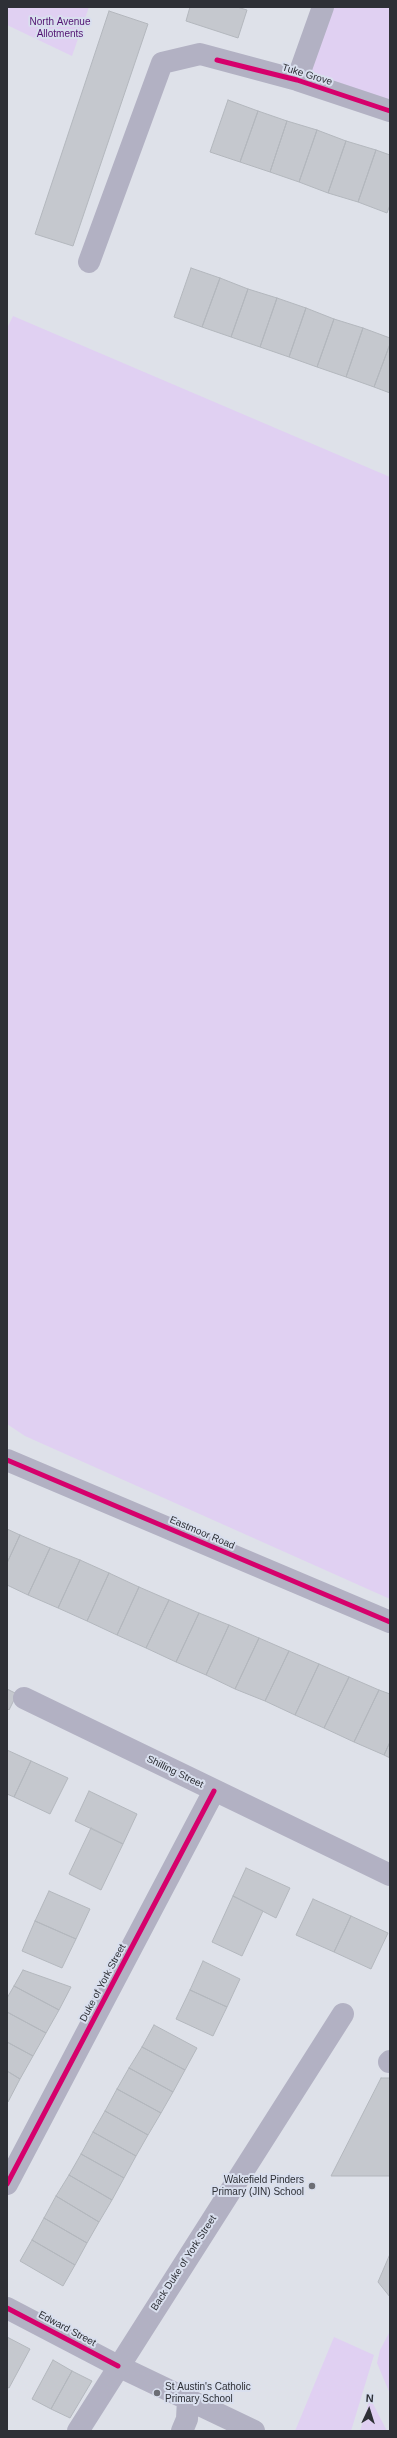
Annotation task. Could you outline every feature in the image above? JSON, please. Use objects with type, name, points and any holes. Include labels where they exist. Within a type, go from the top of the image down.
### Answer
[{"type":"street","points":[[297,80],[323,7]]},
{"type":"street","name":"Tuke Grove","points":[[89,262],[162,63],[200,54],[217,60],[297,80],[390,111]]},
{"type":"street","name":"Eastmoor Road","points":[[7,1460],[390,1622]]},
{"type":"street","name":"Shilling Street","points":[[24,1698],[390,1875]]},
{"type":"street","name":"Duke of York Street","points":[[7,2184],[214,1791]]},
{"type":"street","name":"Back Duke of York Street","points":[[78,2431],[343,2014]]},
{"type":"street","name":"Edward Street","points":[[7,2308],[118,2366],[254,2431]]},
{"type":"street","points":[[182,2431],[187,2419],[188,2399]]},
{"type":"green space","name":"North Avenue Allotments","points":[[7,7],[89,7],[72,56],[7,25]]},
{"type":"green space","points":[[323,7],[390,7],[390,111],[297,80]]},
{"type":"green space","points":[[13,316],[390,477],[390,1599],[25,1436],[7,1424],[7,328]]},
{"type":"green space","points":[[390,2331],[390,2394],[377,2363],[380,2350]]},
{"type":"green space","points":[[334,2337],[374,2355],[351,2431],[295,2431]]},
{"type":"green space","points":[[370,2398],[387,2431],[360,2431]]},
{"type":"building","points":[[190,7],[237,7],[247,10],[238,38],[186,21]]},
{"type":"building","points":[[109,11],[148,24],[73,246],[35,234]]},
{"type":"building","points":[[228,100],[258,111],[240,162],[210,152]]},
{"type":"building","points":[[258,111],[287,121],[270,172],[240,162]]},
{"type":"building","points":[[287,121],[317,130],[299,182],[270,172]]},
{"type":"building","points":[[317,130],[346,141],[328,193],[299,182]]},
{"type":"building","points":[[346,141],[376,150],[358,202],[328,193]]},
{"type":"building","points":[[376,150],[390,155],[390,205],[387,213],[358,202]]},
{"type":"building","points":[[191,268],[220,278],[202,327],[174,317]]},
{"type":"building","points":[[220,278],[248,289],[231,337],[202,327]]},
{"type":"building","points":[[248,289],[277,298],[260,347],[231,337]]},
{"type":"building","points":[[277,298],[306,308],[289,357],[260,347]]},
{"type":"building","points":[[306,308],[334,319],[317,367],[289,357]]},
{"type":"building","points":[[334,319],[363,328],[346,377],[317,367]]},
{"type":"building","points":[[363,328],[390,338],[390,344],[374,387],[346,377]]},
{"type":"building","points":[[390,344],[390,393],[374,387]]},
{"type":"building","points":[[7,1529],[20,1535],[7,1563]]},
{"type":"building","points":[[20,1535],[50,1548],[28,1595],[7,1585],[7,1563]]},
{"type":"building","points":[[50,1548],[80,1560],[58,1608],[28,1595]]},
{"type":"building","points":[[80,1560],[109,1573],[87,1621],[58,1608]]},
{"type":"building","points":[[109,1573],[139,1587],[117,1635],[87,1621]]},
{"type":"building","points":[[139,1587],[169,1600],[146,1648],[117,1635]]},
{"type":"building","points":[[169,1600],[199,1613],[176,1662],[146,1648]]},
{"type":"building","points":[[199,1613],[229,1625],[206,1675],[176,1662]]},
{"type":"building","points":[[229,1625],[259,1638],[235,1689],[206,1675]]},
{"type":"building","points":[[259,1638],[289,1651],[265,1701],[235,1689]]},
{"type":"building","points":[[289,1651],[319,1664],[295,1715],[265,1701]]},
{"type":"building","points":[[319,1664],[349,1677],[324,1728],[295,1715]]},
{"type":"building","points":[[349,1677],[379,1690],[354,1742],[324,1728]]},
{"type":"building","points":[[7,1689],[17,1694],[9,1710],[7,1708]]},
{"type":"building","points":[[379,1690],[390,1694],[390,1742],[384,1755],[354,1742]]},
{"type":"building","points":[[390,1742],[390,1758],[384,1755]]},
{"type":"building","points":[[7,1750],[31,1761],[14,1797],[7,1794]]},
{"type":"building","points":[[31,1761],[68,1778],[50,1814],[14,1797]]},
{"type":"building","points":[[89,1791],[137,1814],[123,1844],[75,1821]]},
{"type":"building","points":[[91,1828],[123,1844],[101,1890],[69,1874]]},
{"type":"building","points":[[246,1868],[290,1888],[276,1918],[233,1896]]},
{"type":"building","points":[[49,1891],[90,1909],[76,1939],[35,1921]]},
{"type":"building","points":[[233,1896],[263,1911],[242,1956],[212,1942]]},
{"type":"building","points":[[313,1899],[351,1916],[334,1952],[296,1935]]},
{"type":"building","points":[[351,1916],[388,1933],[371,1969],[334,1952]]},
{"type":"building","points":[[35,1921],[76,1939],[62,1968],[22,1951]]},
{"type":"building","points":[[203,1961],[240,1979],[227,2007],[190,1990]]},
{"type":"building","points":[[23,1970],[71,1987],[59,2010],[14,1986]]},
{"type":"building","points":[[14,1986],[59,2010],[46,2033],[7,2012],[7,1998]]},
{"type":"building","points":[[190,1990],[227,2007],[213,2036],[176,2019]]},
{"type":"building","points":[[7,2012],[46,2033],[33,2056],[7,2042]]},
{"type":"building","points":[[154,2025],[197,2048],[185,2070],[142,2047]]},
{"type":"building","points":[[7,2042],[33,2056],[20,2079],[7,2071]]},
{"type":"building","points":[[142,2047],[185,2070],[173,2092],[129,2068]]},
{"type":"building","points":[[129,2068],[173,2092],[161,2113],[117,2089]]},
{"type":"building","points":[[7,2071],[20,2079],[8,2102],[7,2101]]},
{"type":"building","points":[[381,2078],[390,2078],[390,2176],[331,2176]]},
{"type":"building","points":[[117,2089],[161,2113],[148,2135],[105,2111]]},
{"type":"building","points":[[105,2111],[148,2135],[136,2156],[93,2132]]},
{"type":"building","points":[[93,2132],[136,2156],[124,2178],[81,2154]]},
{"type":"building","points":[[81,2154],[124,2178],[112,2200],[69,2175]]},
{"type":"building","points":[[69,2175],[112,2200],[99,2222],[56,2196]]},
{"type":"building","points":[[56,2196],[99,2222],[87,2243],[44,2218]]},
{"type":"building","points":[[44,2218],[87,2243],[75,2265],[32,2240]]},
{"type":"building","points":[[32,2240],[75,2265],[63,2286],[20,2261]]},
{"type":"building","points":[[390,2254],[390,2297],[378,2282]]},
{"type":"building","points":[[7,2337],[30,2349],[9,2388],[7,2387]]},
{"type":"building","points":[[53,2360],[72,2371],[51,2409],[32,2399]]},
{"type":"building","points":[[72,2371],[92,2381],[70,2418],[51,2409]]},
{"type":"cycle path","points":[[217,60],[297,80],[390,111]]},
{"type":"cycle path","points":[[7,1460],[390,1622]]},
{"type":"cycle path","points":[[7,2184],[214,1791]]},
{"type":"cycle path","points":[[7,2308],[118,2366]]},
{"type":"place","name":"Wakefield Pinders Primary (JIN) School","points":[[312,2186]]},
{"type":"place","name":"St Austin's Catholic Primary School","points":[[157,2393]]}]
